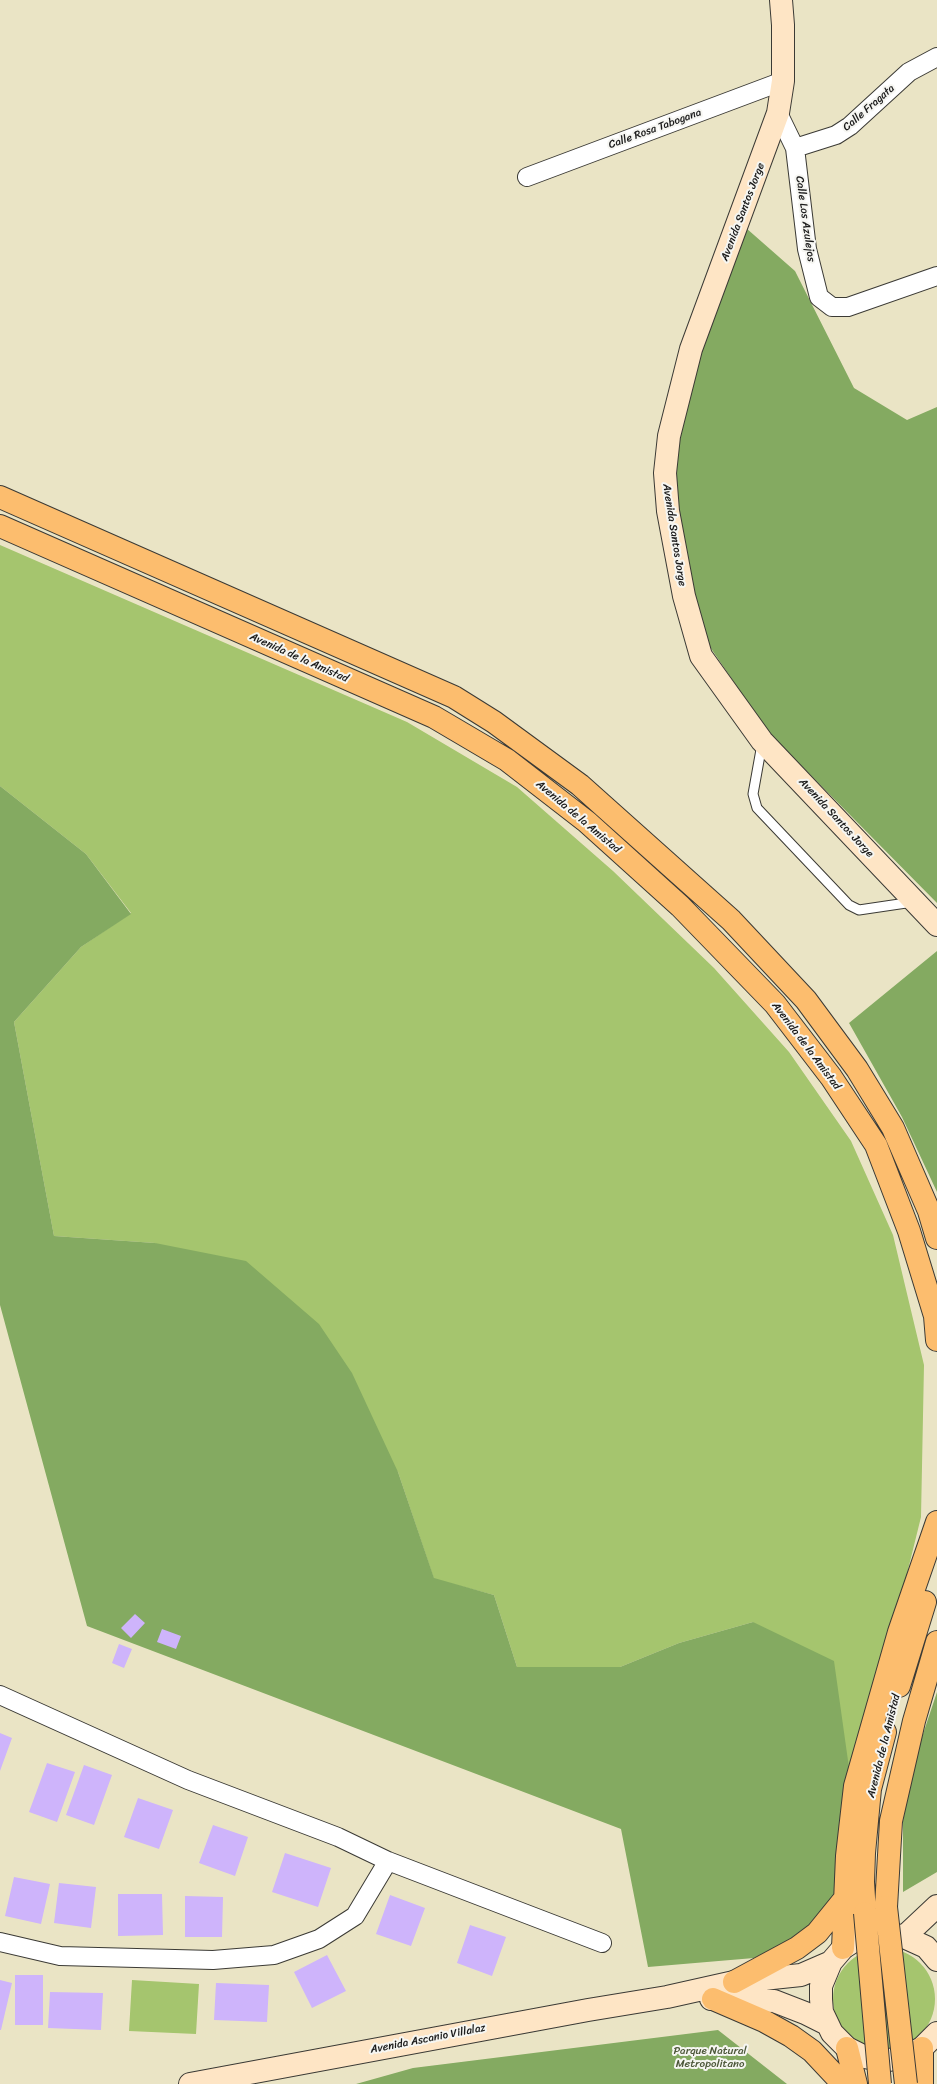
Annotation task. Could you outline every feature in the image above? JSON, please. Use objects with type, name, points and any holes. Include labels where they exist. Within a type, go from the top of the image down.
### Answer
[{"type":"main road","name":"Avenida Santos Jorge","points":[[780,0],[783,25],[783,82],[778,113],[691,349],[669,436],[665,474],[668,511],[684,596],[701,656],[762,741],[937,925]]},
{"type":"main road","points":[[0,497],[454,697],[494,722],[580,785],[731,920],[806,1000],[857,1069],[893,1128],[929,1211],[937,1238]]},
{"type":"main road","name":"Avenida de la Amistad","points":[[0,526],[434,717],[507,760],[587,822],[680,906],[776,1004],[831,1077],[876,1145],[909,1231],[935,1316],[937,1340]]},
{"type":"main road","points":[[937,1522],[899,1632],[854,1786],[848,1856],[847,1896],[837,1955],[821,1986],[822,2012],[835,2038],[847,2048],[865,2057],[884,2060],[904,2057],[922,2048],[937,2032]]},
{"type":"main road","name":"Avenida de la Amistad","points":[[906,2084],[875,1910],[864,1875],[870,1789],[925,1602],[937,1532]]},
{"type":"main road","name":"Avenida de la Amistad","points":[[880,2084],[875,1910],[896,1794],[914,1721],[937,1642]]},
{"type":"main road","points":[[734,1982],[797,1948],[817,1933],[847,1896]]},
{"type":"main road","points":[[904,1937],[926,1918],[937,1906]]},
{"type":"main road","name":"Avenida Ascanio Villalaz","points":[[190,2084],[588,2010],[667,1997],[734,1982],[801,1975],[837,1955],[857,1939],[873,1934],[892,1934],[904,1937],[926,1947],[937,1960]]},
{"type":"main road","name":"Avenida Ascanio Villalaz","points":[[667,1997],[774,2001],[805,2013],[827,2024]]},
{"type":"main road","points":[[713,1999],[764,2021],[791,2036],[812,2051],[843,2084]]},
{"type":"main road","points":[[847,2048],[856,2084]]},
{"type":"main road","points":[[922,2048],[922,2084]]},
{"type":"street","name":"Calle Fragata","points":[[795,148],[836,135],[850,126],[909,72],[937,57]]},
{"type":"street","name":"Calle Rosa Tabogana","points":[[526,177],[783,82]]},
{"type":"street","name":"Calle Los Azulejos","points":[[778,113],[795,148],[807,249],[819,297],[832,307],[848,307],[937,276]]},
{"type":"street","points":[[0,1695],[188,1780],[338,1837],[388,1861],[602,1943]]},
{"type":"street","points":[[0,1942],[60,1956],[213,1960],[274,1955],[319,1939],[355,1916],[388,1861]]},
{"type":"lane","points":[[762,741],[753,794],[757,808],[849,905],[859,910],[914,901]]},
{"type":"green space","points":[[746,228],[795,271],[854,388],[907,420],[937,407],[937,903],[768,732],[710,647],[691,595],[671,492],[689,381]]},
{"type":"green space","points":[[0,545],[407,722],[517,787],[613,871],[714,968],[789,1052],[851,1141],[893,1235],[924,1365],[921,1517],[883,1671],[851,1782],[753,1622],[679,1643],[620,1667],[517,1667],[494,1595],[434,1579],[398,1472],[155,1243],[54,1236],[14,1022],[81,947],[131,913],[86,854],[0,786]]},
{"type":"green space","points":[[0,786],[86,854],[131,914],[81,947],[14,1022],[54,1236],[155,1243],[246,1261],[319,1324],[352,1373],[398,1472],[434,1578],[494,1595],[517,1667],[620,1667],[679,1643],[753,1622],[834,1661],[851,1782],[838,1892],[820,1916],[793,1939],[754,1958],[648,1967],[621,1829],[87,1626],[0,1305]]},
{"type":"green space","points":[[937,951],[937,1192],[902,1117],[849,1023]]},
{"type":"green space","points":[[937,1692],[937,1872],[903,1892],[903,1821],[917,1752]]},
{"type":"green space","points":[[884,1948],[903,1952],[920,1963],[931,1980],[935,1999],[931,2018],[920,2035],[903,2046],[884,2050],[865,2046],[848,2035],[837,2018],[833,1999],[837,1980],[848,1963],[865,1952]]},
{"type":"green space","points":[[132,1980],[199,1984],[196,2034],[129,2031]]},
{"type":"green space","name":"Parque Natural Metropolitano","points":[[718,2030],[787,2084],[356,2084],[413,2068]]},
{"type":"building","points":[[135,1614],[145,1623],[131,1638],[121,1628]]},
{"type":"building","points":[[162,1629],[181,1636],[176,1649],[157,1642]]},
{"type":"building","points":[[119,1644],[132,1649],[124,1668],[112,1663]]},
{"type":"building","points":[[0,1733],[12,1738],[0,1771]]},
{"type":"building","points":[[47,1763],[75,1772],[57,1822],[29,1812]]},
{"type":"building","points":[[84,1765],[112,1775],[94,1825],[66,1815]]},
{"type":"building","points":[[138,1798],[173,1810],[159,1849],[124,1837]]},
{"type":"building","points":[[213,1825],[248,1837],[235,1876],[199,1863]]},
{"type":"building","points":[[285,1853],[331,1868],[318,1907],[272,1892]]},
{"type":"building","points":[[14,1877],[50,1884],[41,1924],[5,1916]]},
{"type":"building","points":[[59,1883],[96,1887],[91,1928],[54,1923]]},
{"type":"building","points":[[118,1894],[162,1894],[163,1935],[118,1936]]},
{"type":"building","points":[[390,1895],[425,1908],[411,1946],[376,1934]]},
{"type":"building","points":[[185,1896],[223,1897],[222,1937],[185,1937]]},
{"type":"building","points":[[470,1925],[506,1937],[492,1976],[457,1963]]},
{"type":"building","points":[[327,1955],[346,1991],[312,2008],[294,1972]]},
{"type":"building","points":[[15,1975],[43,1975],[43,2025],[15,2025]]},
{"type":"building","points":[[0,1980],[12,1983],[1,2030],[0,2030]]},
{"type":"building","points":[[216,1983],[269,1985],[267,2022],[214,2020]]},
{"type":"building","points":[[50,1992],[103,1993],[101,2030],[48,2028]]}]
